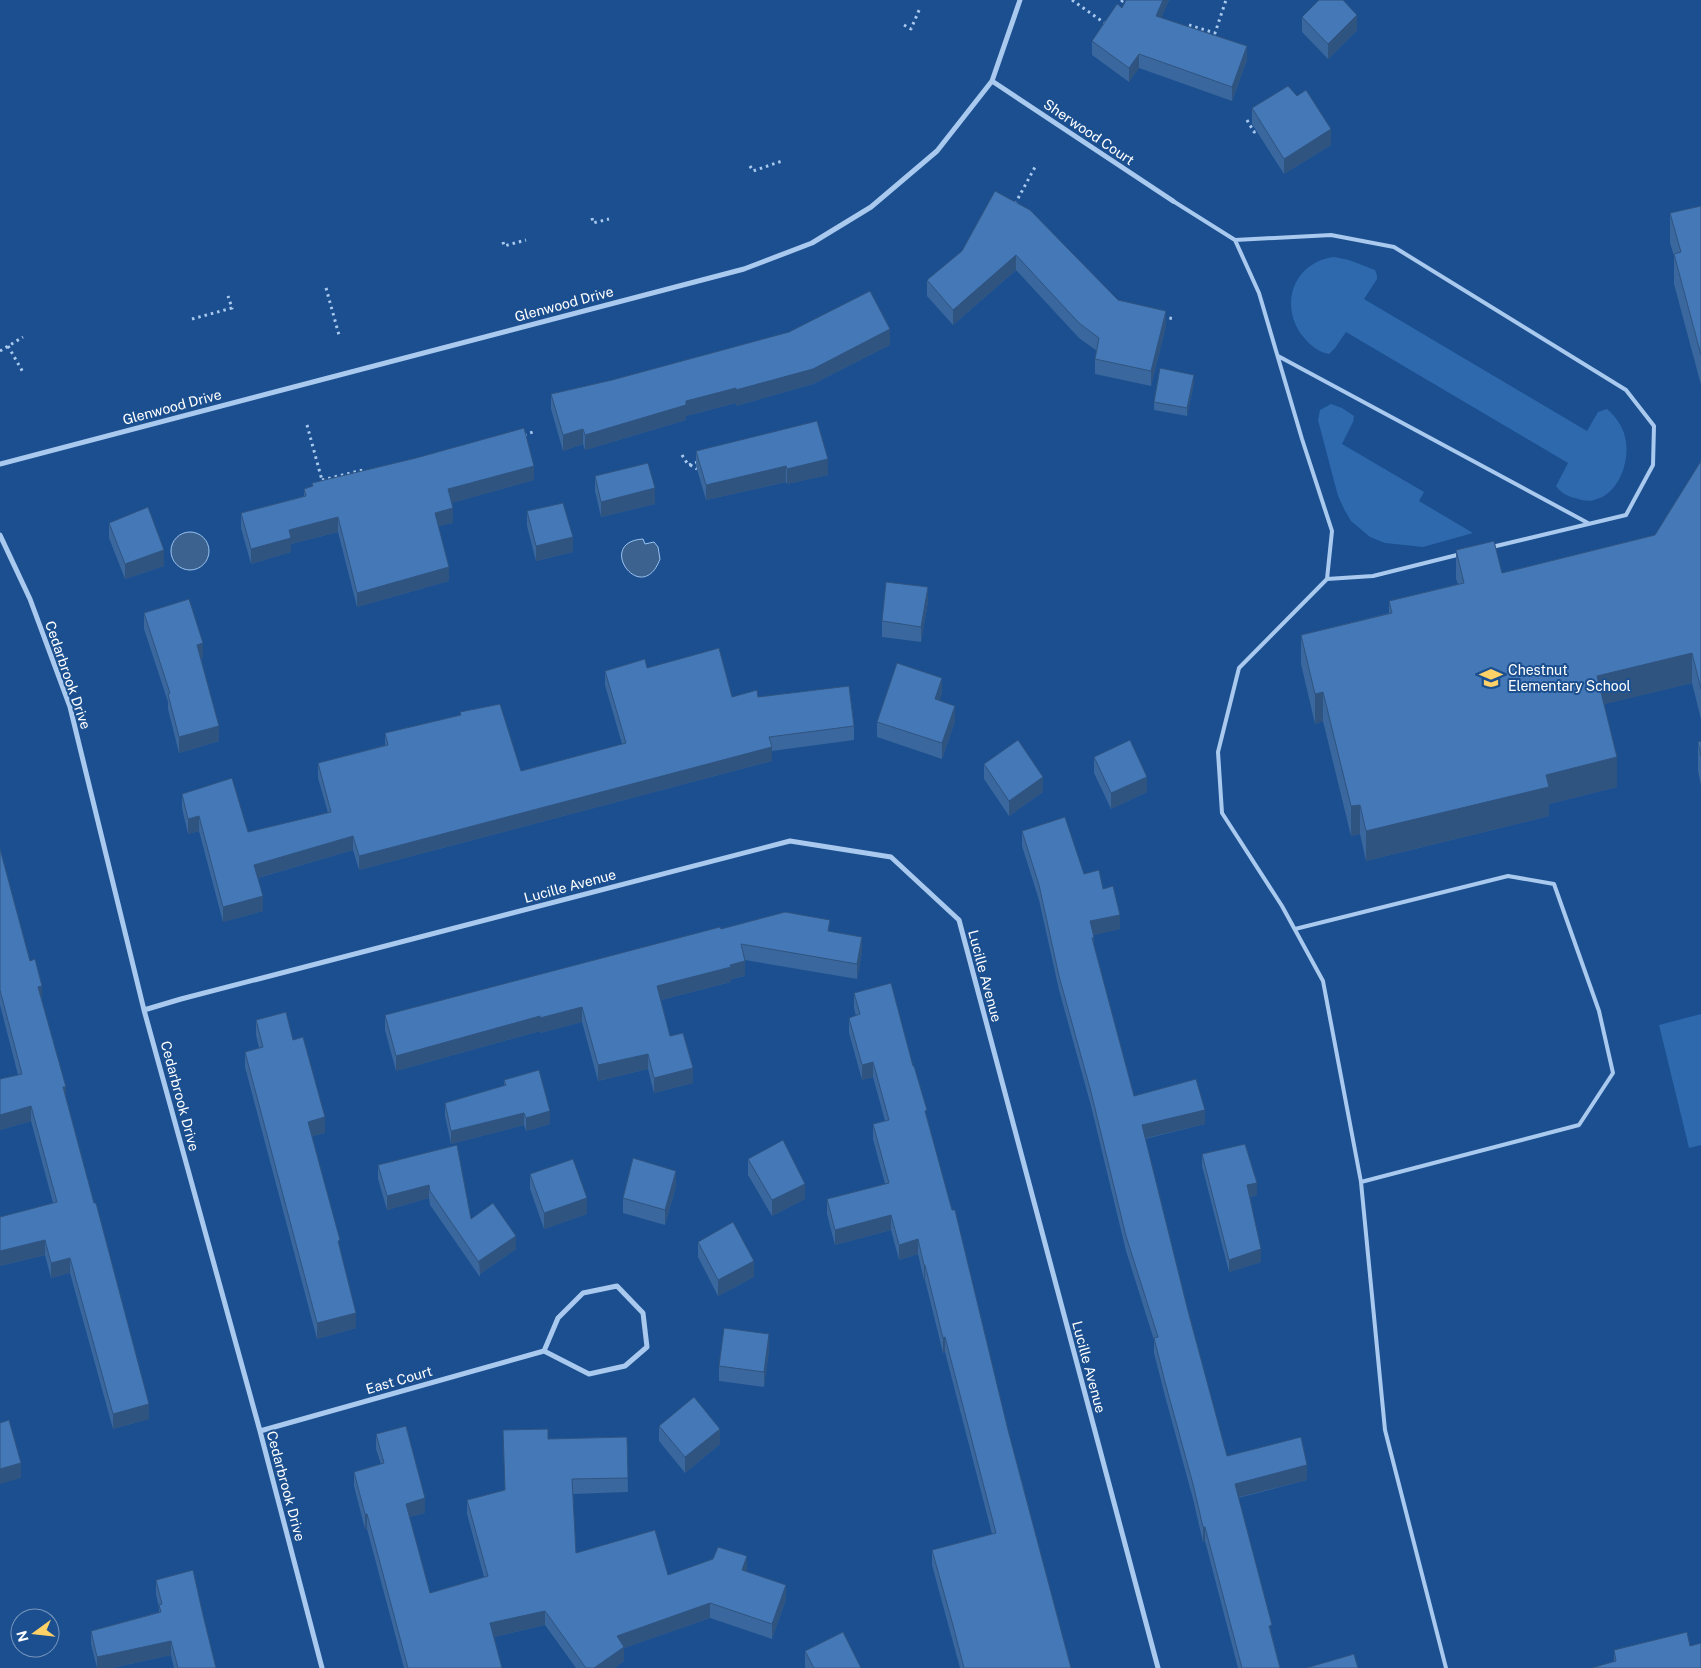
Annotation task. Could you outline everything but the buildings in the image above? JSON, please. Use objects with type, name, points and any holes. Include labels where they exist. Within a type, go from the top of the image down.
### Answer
[{"type":"street","name":"Glenwood Drive","points":[[0,464],[719,275],[807,246],[871,207],[937,151],[992,81],[1020,0]]},
{"type":"street","name":"Sherwood Court","points":[[992,81],[1172,201]]},
{"type":"street","name":"Cedarbrook Drive","points":[[0,535],[30,599],[70,707],[144,1010],[260,1431],[322,1668]]},
{"type":"street","name":"Lucille Avenue","points":[[144,1010],[790,841],[891,857],[959,920],[1158,1668]]},
{"type":"street","points":[[617,1286],[643,1313],[647,1347],[625,1366],[589,1374],[544,1351],[558,1318],[583,1293],[617,1286]]},
{"type":"street","name":"East Court","points":[[260,1431],[544,1351]]},
{"type":"lane","points":[[1172,201],[1234,240],[1259,293],[1302,439],[1332,531],[1327,579],[1239,668],[1218,752],[1222,813],[1295,929],[1323,981],[1361,1182],[1385,1430],[1446,1668]]},
{"type":"lane","points":[[1234,240],[1331,235],[1394,247],[1626,390],[1654,426],[1653,465],[1626,515],[1485,548]]},
{"type":"lane","points":[[1278,356],[1588,523]]},
{"type":"lane","points":[[1327,579],[1373,576],[1466,553]]},
{"type":"lane","points":[[1295,929],[1508,876],[1554,884],[1599,1011],[1613,1072],[1579,1125],[1361,1182]]},
{"type":"path","points":[[1072,0],[1106,24],[1111,16]]},
{"type":"path","points":[[1117,8],[1123,0]]},
{"type":"path","points":[[1189,24],[1215,33],[1226,0]]},
{"type":"path","points":[[904,25],[911,29],[920,8]]},
{"type":"path","points":[[1247,120],[1254,132],[1257,131]]},
{"type":"path","points":[[750,166],[753,172],[782,161]]},
{"type":"path","points":[[1014,206],[1035,167]]},
{"type":"path","points":[[592,218],[593,223],[609,219]]},
{"type":"path","points":[[503,242],[504,246],[526,240]]},
{"type":"path","points":[[326,288],[339,335]]},
{"type":"path","points":[[192,319],[232,308],[228,296]]},
{"type":"path","points":[[1155,315],[1175,319]]},
{"type":"path","points":[[0,352],[23,337]]},
{"type":"path","points":[[8,346],[24,374]]},
{"type":"path","points":[[306,425],[322,482],[363,470]]},
{"type":"path","points":[[515,438],[533,432]]},
{"type":"path","points":[[682,455],[689,465],[697,469]]},
{"type":"path","points":[[689,465],[707,460]]},
{"type":"shaded area","points":[[1334,257],[1349,260],[1375,270],[1377,279],[1364,299],[1587,431],[1598,412],[1607,409],[1621,425],[1626,446],[1624,466],[1616,484],[1603,497],[1592,501],[1567,495],[1556,486],[1568,463],[1346,332],[1329,354],[1313,347],[1301,334],[1295,322],[1291,309],[1291,297],[1301,275],[1309,267],[1320,260]]},
{"type":"shaded area","points":[[1331,404],[1342,408],[1354,416],[1342,444],[1424,492],[1419,501],[1473,533],[1423,547],[1385,543],[1370,537],[1351,521],[1338,496],[1318,420],[1320,410]]},
{"type":"shaded area","points":[[190,532],[203,538],[209,551],[203,564],[190,570],[177,564],[171,551],[177,538]]},
{"type":"shaded area","points":[[643,539],[645,544],[654,542],[658,547],[660,559],[652,572],[643,577],[634,575],[626,568],[622,560],[622,550],[629,543]]},
{"type":"shaded area","points":[[1701,1014],[1701,1145],[1689,1148],[1659,1025]]},
{"type":"place","name":"Chestnut Elementary School","points":[[1491,678]]}]
